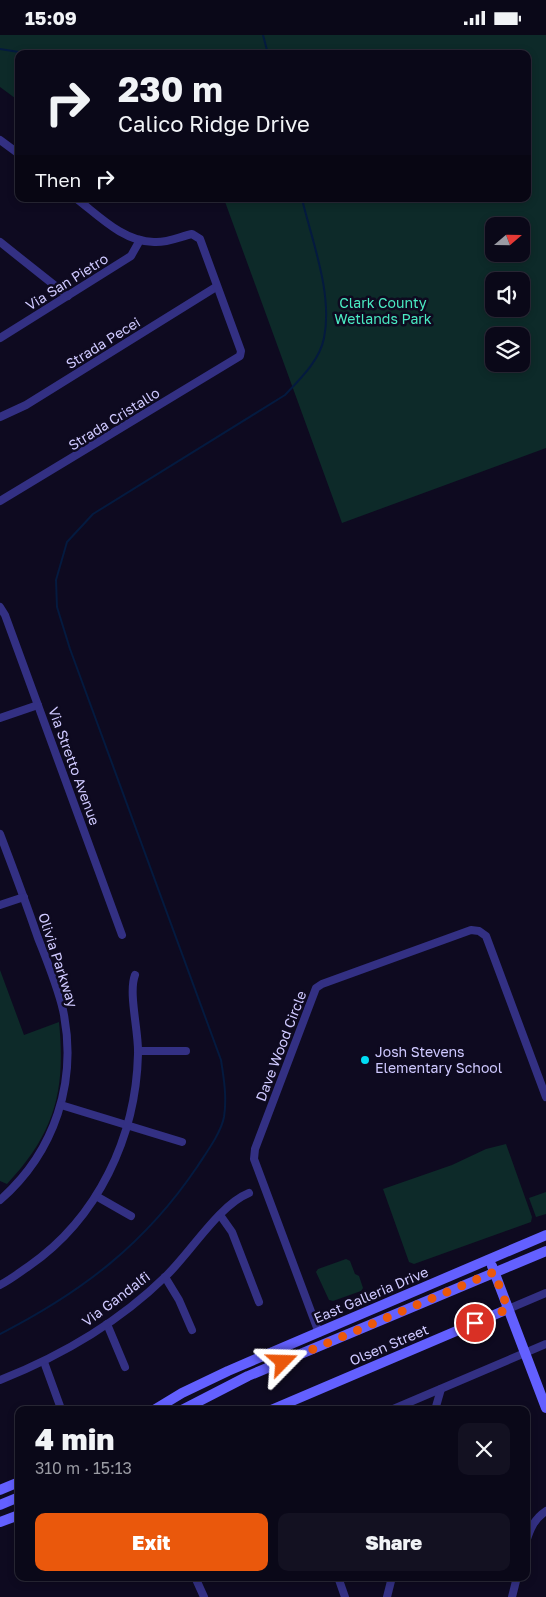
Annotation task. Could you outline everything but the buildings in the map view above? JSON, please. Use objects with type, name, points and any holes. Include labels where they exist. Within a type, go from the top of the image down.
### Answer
[{"type":"main road","name":"East Galleria Drive","points":[[161,1406],[182,1393],[228,1371],[546,1235]]},
{"type":"main road","name":"East Galleria Drive","points":[[190,1406],[248,1376],[546,1251]]},
{"type":"main road","points":[[489,1260],[546,1408]]},
{"type":"main road","name":"Olsen Street","points":[[280,1406],[508,1309]]},
{"type":"main road","points":[[248,1376],[255,1368],[314,1343],[319,1333]]},
{"type":"main road","points":[[0,1490],[15,1484]]},
{"type":"main road","points":[[0,1505],[15,1499]]},
{"type":"main road","points":[[0,1522],[15,1516]]},
{"type":"street","points":[[0,140],[15,151]]},
{"type":"street","points":[[81,202],[116,229],[140,240],[165,241],[192,234],[200,239],[216,287]]},
{"type":"street","name":"Via San Pietro","points":[[0,338],[131,256],[140,240]]},
{"type":"street","points":[[0,242],[68,296]]},
{"type":"street","name":"Strada Cristallo","points":[[0,501],[240,357],[241,351],[216,287]]},
{"type":"street","name":"Strada Pecei","points":[[0,417],[26,405],[216,287]]},
{"type":"street","name":"Via Stretto Avenue","points":[[0,607],[5,615],[122,935]]},
{"type":"street","points":[[0,718],[38,705]]},
{"type":"street","name":"Olivia Parkway","points":[[0,834],[63,1011],[68,1062],[61,1105],[52,1130],[35,1162],[0,1200]]},
{"type":"street","points":[[0,905],[24,897]]},
{"type":"street","name":"Dave Wood Circle","points":[[319,1333],[254,1159],[255,1149],[316,988],[322,984],[471,930],[479,931],[486,936],[546,1097]]},
{"type":"street","points":[[0,1285],[48,1253],[80,1219],[96,1196],[120,1151],[137,1083],[138,1028],[131,984],[135,975]]},
{"type":"street","points":[[138,1051],[186,1051]]},
{"type":"street","points":[[61,1105],[182,1142]]},
{"type":"street","name":"Via Gandalfi","points":[[0,1380],[44,1362],[107,1324],[143,1298],[165,1277],[238,1197],[249,1193]]},
{"type":"street","points":[[96,1196],[131,1216]]},
{"type":"street","points":[[220,1215],[232,1232],[259,1302]]},
{"type":"street","points":[[165,1277],[180,1301],[192,1330]]},
{"type":"street","name":"Olsen Street","points":[[508,1309],[546,1293]]},
{"type":"street","points":[[107,1324],[125,1367]]},
{"type":"street","points":[[401,1406],[546,1344]]},
{"type":"street","points":[[44,1362],[60,1406]]},
{"type":"street","points":[[436,1406],[441,1389]]},
{"type":"street","points":[[530,1529],[539,1516],[546,1511]]},
{"type":"street","points":[[197,1581],[204,1597]]},
{"type":"street","points":[[340,1581],[346,1597]]},
{"type":"street","points":[[387,1597],[391,1581]]},
{"type":"street","points":[[512,1597],[516,1581]]},
{"type":"green space","name":"Clark County Wetlands Park","points":[[0,35],[546,35],[546,448],[342,523],[225,202],[531,202],[531,50],[15,50],[15,98],[0,87]]},
{"type":"green space","points":[[0,970],[24,1035],[59,1022],[61,1046],[61,1069],[54,1109],[36,1147],[7,1184],[0,1181]]},
{"type":"green space","points":[[506,1144],[532,1217],[531,1222],[414,1264],[409,1262],[383,1189],[452,1165],[486,1149]]},
{"type":"green space","points":[[546,1192],[546,1214],[536,1217],[529,1198]]},
{"type":"green space","points":[[346,1259],[350,1261],[355,1274],[359,1276],[363,1288],[361,1291],[333,1301],[329,1300],[316,1272],[318,1269]]},
{"type":"waterway","points":[[263,35],[267,50]]},
{"type":"waterway","points":[[0,49],[15,51]]},
{"type":"waterway","points":[[0,1334],[30,1318],[85,1283],[133,1243],[177,1195],[217,1136],[224,1117],[225,1096],[221,1060],[70,649],[57,607],[56,580],[67,542],[93,514],[285,395],[314,361],[324,338],[326,304],[320,268],[303,202]]},
{"type":"place","name":"Josh Stevens Elementary School","points":[[365,1060]]},
{"type":"route","points":[[283,1362],[407,1311],[494,1272],[508,1309],[475,1323]]}]
